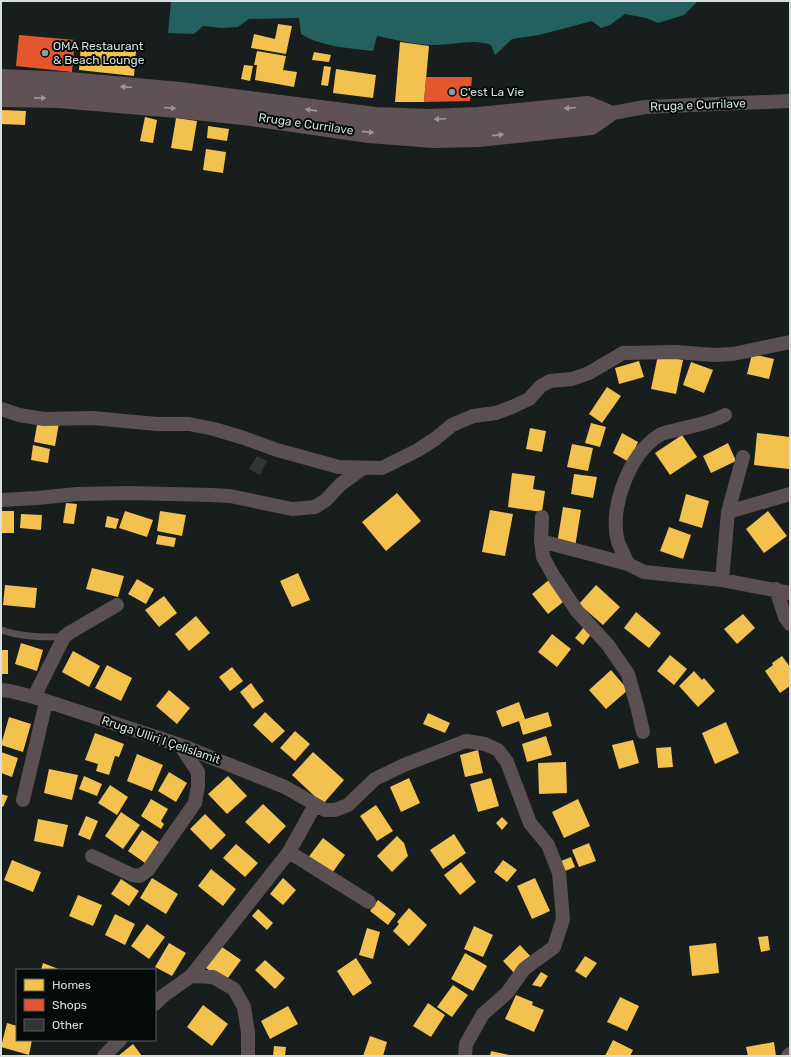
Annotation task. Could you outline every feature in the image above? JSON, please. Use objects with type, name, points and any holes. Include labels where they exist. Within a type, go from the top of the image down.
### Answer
[{"type":"main road","name":"Rruga e Currilave","points":[[1,79],[69,82],[180,92],[375,117],[429,119],[478,117],[588,106],[607,114]]},
{"type":"main road","name":"Rruga e Currilave","points":[[1,97],[59,98],[177,108],[252,116],[369,133],[434,138],[479,137],[591,125],[607,114]]},
{"type":"street","name":"Rruga e Currilave","points":[[607,114],[645,107],[790,101]]},
{"type":"street","points":[[1,409],[19,415],[44,419],[93,418],[157,424],[189,424],[244,438],[277,450],[339,467],[382,468],[418,450],[435,439],[452,424],[473,416],[496,413],[512,407],[529,399],[541,386],[550,381],[572,379],[589,373],[623,353],[676,352],[714,355],[734,354],[790,342]]},
{"type":"street","points":[[628,564],[618,541],[616,516],[620,494],[629,470],[643,450],[659,435],[688,426],[715,421],[725,416]]},
{"type":"street","points":[[722,580],[728,512],[743,458]]},
{"type":"street","points":[[1,500],[84,493],[129,492],[230,496],[292,509],[315,506],[326,500],[341,484],[363,468]]},
{"type":"street","points":[[728,512],[790,494]]},
{"type":"street","points":[[542,517],[541,541],[543,557],[554,577],[577,611],[608,645],[628,674],[637,706],[642,732]]},
{"type":"street","points":[[541,541],[628,564],[644,572],[722,580],[783,591],[785,617],[790,624]]},
{"type":"street","points":[[23,800],[40,699],[64,637],[117,606]]},
{"type":"street","name":"Rruga Ulliri I Çelislamit","points":[[1,690],[40,699],[180,745],[285,787],[325,810],[334,810],[348,805],[375,779],[404,764],[466,741],[485,744],[498,750],[507,762],[530,823],[548,845],[559,873],[563,918],[554,947],[524,969],[507,993],[484,1014],[466,1044],[465,1056]]},
{"type":"street","points":[[92,856],[132,875],[140,876],[148,870],[195,803],[198,786],[198,772],[180,745]]},
{"type":"street","points":[[156,1003],[163,996],[191,976],[289,852],[315,805]]},
{"type":"street","points":[[289,852],[369,902]]},
{"type":"street","points":[[191,976],[213,977],[234,989],[244,1007],[248,1033],[248,1056]]},
{"type":"street","points":[[104,1056],[119,1041]]},
{"type":"lane","points":[[1,630],[9,633],[45,637],[64,637]]},
{"type":"water","points":[[167,1],[698,1],[684,15],[658,23],[646,18],[625,14],[610,25],[601,28],[592,21],[539,35],[512,39],[495,55],[491,45],[484,43],[470,42],[426,45],[377,36],[373,51],[336,46],[318,42],[301,34],[299,18],[249,19],[238,27],[222,28],[203,26],[194,34],[168,33],[171,2]]},
{"type":"building: Homes","points":[[278,24],[292,26],[286,54],[251,48],[254,34],[275,39]]},
{"type":"building: Homes","points":[[400,42],[429,46],[424,102],[395,102]]},
{"type":"building: Homes","points":[[81,45],[136,51],[134,76],[79,70]]},
{"type":"building: Homes","points":[[257,51],[286,56],[283,70],[297,72],[294,87],[255,80],[257,65],[254,65]]},
{"type":"building: Homes","points":[[314,52],[331,55],[329,62],[312,60]]},
{"type":"building: Homes","points":[[244,65],[253,66],[250,81],[241,79]]},
{"type":"building: Homes","points":[[324,66],[331,67],[328,86],[321,85]]},
{"type":"building: Homes","points":[[336,69],[376,75],[373,98],[333,93]]},
{"type":"building: Homes","points":[[1,110],[26,111],[25,125],[1,124]]},
{"type":"building: Homes","points":[[145,117],[157,120],[153,143],[140,141]]},
{"type":"building: Homes","points":[[176,118],[197,121],[192,151],[171,148]]},
{"type":"building: Homes","points":[[208,126],[229,129],[227,141],[207,138]]},
{"type":"building: Homes","points":[[206,149],[226,152],[223,173],[203,170]]},
{"type":"building: Homes","points":[[752,354],[774,359],[769,379],[747,374]]},
{"type":"building: Homes","points":[[658,355],[683,360],[676,394],[651,389]]},
{"type":"building: Homes","points":[[639,361],[644,377],[619,384],[615,368]]},
{"type":"building: Homes","points":[[691,362],[713,370],[704,393],[683,385]]},
{"type":"building: Homes","points":[[607,387],[621,396],[602,423],[589,414]]},
{"type":"building: Homes","points":[[38,419],[59,423],[55,446],[34,442]]},
{"type":"building: Homes","points":[[591,423],[606,427],[600,447],[585,443]]},
{"type":"building: Homes","points":[[530,428],[546,431],[542,452],[526,449]]},
{"type":"building: Homes","points":[[622,433],[638,442],[629,462],[613,453]]},
{"type":"building: Homes","points":[[757,433],[790,437],[789,469],[754,465]]},
{"type":"building: Homes","points":[[682,435],[697,457],[670,475],[655,453]]},
{"type":"building: Homes","points":[[728,443],[736,461],[711,473],[703,456]]},
{"type":"building: Homes","points":[[572,444],[593,448],[588,471],[567,467]]},
{"type":"building: Homes","points":[[33,445],[50,449],[48,463],[31,460]]},
{"type":"building: Homes","points":[[512,473],[535,476],[533,489],[545,491],[542,512],[508,507]]},
{"type":"building: Homes","points":[[574,474],[597,477],[593,498],[571,494]]},
{"type":"building: Homes","points":[[397,493],[421,521],[386,551],[362,522]]},
{"type":"building: Homes","points":[[686,494],[709,501],[702,528],[679,521]]},
{"type":"building: Homes","points":[[66,503],[77,504],[74,524],[63,523]]},
{"type":"building: Homes","points":[[563,507],[581,510],[575,547],[557,544]]},
{"type":"building: Homes","points":[[490,510],[513,514],[505,556],[482,552]]},
{"type":"building: Homes","points":[[1,511],[14,511],[14,533],[1,533]]},
{"type":"building: Homes","points":[[125,511],[153,520],[147,537],[119,528]]},
{"type":"building: Homes","points":[[160,511],[186,515],[182,536],[157,531]]},
{"type":"building: Homes","points":[[768,511],[787,536],[764,553],[746,529]]},
{"type":"building: Homes","points":[[21,514],[42,515],[41,530],[20,528]]},
{"type":"building: Homes","points":[[107,516],[119,519],[116,529],[105,527]]},
{"type":"building: Homes","points":[[669,527],[691,535],[683,559],[660,551]]},
{"type":"building: Homes","points":[[158,535],[176,538],[174,547],[156,544]]},
{"type":"building: Homes","points":[[92,568],[124,576],[118,597],[86,589]]},
{"type":"building: Homes","points":[[298,573],[310,600],[292,607],[280,581]]},
{"type":"building: Homes","points":[[137,579],[154,589],[146,604],[128,594]]},
{"type":"building: Homes","points":[[550,579],[567,599],[548,614],[532,594]]},
{"type":"building: Homes","points":[[5,585],[37,588],[35,608],[3,605]]},
{"type":"building: Homes","points":[[596,585],[620,607],[603,625],[579,604]]},
{"type":"building: Homes","points":[[164,596],[177,613],[159,627],[145,610]]},
{"type":"building: Homes","points":[[636,612],[661,633],[649,648],[624,628]]},
{"type":"building: Homes","points":[[743,614],[755,628],[737,644],[724,629]]},
{"type":"building: Homes","points":[[196,616],[210,633],[189,651],[175,634]]},
{"type":"building: Homes","points":[[584,627],[592,633],[583,645],[575,638]]},
{"type":"building: Homes","points":[[552,634],[571,649],[557,667],[538,652]]},
{"type":"building: Homes","points":[[21,643],[43,650],[37,671],[15,664]]},
{"type":"building: Homes","points":[[1,650],[8,650],[8,674],[1,674]]},
{"type":"building: Homes","points":[[73,651],[100,666],[89,687],[62,672]]},
{"type":"building: Homes","points":[[670,655],[687,669],[674,685],[657,671]]},
{"type":"building: Homes","points":[[782,656],[790,667],[790,686],[780,693],[765,671],[773,665],[772,663]]},
{"type":"building: Homes","points":[[107,665],[132,678],[121,701],[95,688]]},
{"type":"building: Homes","points":[[232,667],[243,681],[230,691],[219,677]]},
{"type":"building: Homes","points":[[611,670],[628,690],[606,709],[589,690]]},
{"type":"building: Homes","points":[[694,671],[702,680],[704,678],[715,691],[698,707],[679,686]]},
{"type":"building: Homes","points":[[251,683],[264,701],[253,709],[240,692]]},
{"type":"building: Homes","points":[[169,690],[190,708],[177,724],[156,706]]},
{"type":"building: Homes","points":[[519,702],[525,719],[502,727],[496,711]]},
{"type":"building: Homes","points":[[265,712],[285,731],[272,743],[253,725]]},
{"type":"building: Homes","points":[[548,712],[552,726],[523,735],[519,721]]},
{"type":"building: Homes","points":[[428,713],[450,723],[445,733],[423,724]]},
{"type":"building: Homes","points":[[9,717],[31,724],[23,752],[1,745]]},
{"type":"building: Homes","points":[[726,722],[739,753],[715,764],[702,733]]},
{"type":"building: Homes","points":[[295,731],[310,744],[295,761],[280,748]]},
{"type":"building: Homes","points":[[95,733],[124,744],[119,757],[115,756],[109,775],[96,771],[98,764],[85,760]]},
{"type":"building: Homes","points":[[546,736],[552,755],[527,762],[522,744]]},
{"type":"building: Homes","points":[[633,740],[639,763],[619,769],[612,745]]},
{"type":"building: Homes","points":[[671,747],[673,767],[658,768],[656,748]]},
{"type":"building: Homes","points":[[478,750],[483,773],[465,777],[460,755]]},
{"type":"building: Homes","points":[[1,752],[18,758],[12,777],[1,773]]},
{"type":"building: Homes","points":[[313,752],[344,780],[323,804],[292,775]]},
{"type":"building: Homes","points":[[137,754],[163,765],[152,791],[127,781]]},
{"type":"building: Homes","points":[[566,762],[567,793],[539,794],[538,763]]},
{"type":"building: Homes","points":[[49,769],[78,775],[72,800],[44,793]]},
{"type":"building: Homes","points":[[169,772],[187,783],[176,802],[158,791]]},
{"type":"building: Homes","points":[[84,776],[102,784],[97,796],[79,789]]},
{"type":"building: Homes","points":[[228,776],[247,796],[227,814],[208,794]]},
{"type":"building: Homes","points":[[409,778],[420,803],[401,812],[390,787]]},
{"type":"building: Homes","points":[[491,778],[499,806],[478,812],[470,784]]},
{"type":"building: Homes","points":[[110,785],[128,797],[117,815],[98,803]]},
{"type":"building: Homes","points":[[1,794],[8,796],[3,807],[1,806]]},
{"type":"building: Homes","points":[[151,799],[168,809],[161,821],[164,824],[161,829],[141,816]]},
{"type":"building: Homes","points":[[578,799],[590,826],[564,838],[552,812]]},
{"type":"building: Homes","points":[[263,804],[286,826],[269,844],[245,822]]},
{"type":"building: Homes","points":[[376,805],[393,831],[377,841],[360,816]]},
{"type":"building: Homes","points":[[121,812],[140,825],[123,849],[105,836]]},
{"type":"building: Homes","points":[[205,814],[226,835],[211,850],[190,829]]},
{"type":"building: Homes","points":[[86,816],[98,821],[90,840],[78,835]]},
{"type":"building: Homes","points":[[502,817],[508,823],[502,830],[496,823]]},
{"type":"building: Homes","points":[[38,819],[68,825],[63,847],[34,841]]},
{"type":"building: Homes","points":[[142,830],[159,842],[145,863],[128,851]]},
{"type":"building: Homes","points":[[454,834],[466,853],[443,869],[430,850]]},
{"type":"building: Homes","points":[[397,836],[404,843],[408,856],[392,872],[377,856]]},
{"type":"building: Homes","points":[[323,838],[345,855],[330,876],[307,859]]},
{"type":"building: Homes","points":[[589,843],[596,861],[579,867],[572,850]]},
{"type":"building: Homes","points":[[236,844],[258,863],[245,877],[223,858]]},
{"type":"building: Homes","points":[[571,857],[575,867],[565,871],[561,861]]},
{"type":"building: Homes","points":[[12,860],[41,872],[33,892],[4,880]]},
{"type":"building: Homes","points":[[503,860],[517,870],[507,882],[494,872]]},
{"type":"building: Homes","points":[[461,862],[476,882],[460,895],[444,875]]},
{"type":"building: Homes","points":[[211,869],[236,889],[223,906],[198,886]]},
{"type":"building: Homes","points":[[152,878],[178,894],[166,914],[140,898]]},
{"type":"building: Homes","points":[[283,878],[296,890],[283,905],[270,894]]},
{"type":"building: Homes","points":[[535,878],[550,911],[532,919],[517,886]]},
{"type":"building: Homes","points":[[121,879],[139,891],[129,906],[111,894]]},
{"type":"building: Homes","points":[[78,895],[102,905],[93,926],[69,916]]},
{"type":"building: Homes","points":[[378,900],[396,914],[388,925],[370,911]]},
{"type":"building: Homes","points":[[409,908],[427,925],[409,946],[393,931],[399,924],[397,922]]},
{"type":"building: Homes","points":[[258,909],[273,923],[267,930],[252,916]]},
{"type":"building: Homes","points":[[115,914],[135,924],[125,945],[105,935]]},
{"type":"building: Homes","points":[[147,924],[165,937],[149,959],[131,946]]},
{"type":"building: Homes","points":[[474,926],[493,935],[483,957],[464,949]]},
{"type":"building: Homes","points":[[367,928],[380,932],[373,959],[359,955]]},
{"type":"building: Homes","points":[[768,936],[770,950],[761,952],[758,937]]},
{"type":"building: Homes","points":[[169,943],[186,953],[172,976],[155,967]]},
{"type":"building: Homes","points":[[716,943],[719,973],[692,976],[689,946]]},
{"type":"building: Homes","points":[[520,945],[533,959],[516,975],[503,961]]},
{"type":"building: Homes","points":[[222,947],[241,960],[225,982],[206,968]]},
{"type":"building: Homes","points":[[465,953],[487,966],[473,991],[451,979]]},
{"type":"building: Homes","points":[[585,956],[597,963],[586,978],[575,971]]},
{"type":"building: Homes","points":[[356,958],[372,983],[353,996],[337,971]]},
{"type":"building: Homes","points":[[265,960],[285,978],[275,989],[255,970]]},
{"type":"building: Homes","points":[[43,963],[58,969],[41,969]]},
{"type":"building: Homes","points":[[541,972],[548,976],[541,987],[532,985]]},
{"type":"building: Homes","points":[[453,985],[468,995],[452,1017],[437,1007]]},
{"type":"building: Homes","points":[[516,995],[533,1002],[532,1005],[544,1010],[534,1032],[505,1019]]},
{"type":"building: Homes","points":[[620,997],[639,1006],[627,1031],[607,1022]]},
{"type":"building: Homes","points":[[428,1003],[445,1015],[431,1037],[413,1026]]},
{"type":"building: Homes","points":[[203,1005],[228,1024],[212,1046],[187,1027]]},
{"type":"building: Homes","points":[[288,1006],[298,1024],[270,1039],[261,1021]]},
{"type":"building: Homes","points":[[7,1023],[16,1026],[16,1041],[32,1041],[29,1055],[1,1047]]},
{"type":"building: Homes","points":[[370,1036],[387,1042],[383,1056],[363,1056]]},
{"type":"building: Homes","points":[[613,1040],[633,1050],[630,1056],[605,1056]]},
{"type":"building: Homes","points":[[774,1042],[776,1056],[748,1056],[746,1047]]},
{"type":"building: Homes","points":[[133,1044],[142,1056],[118,1056]]},
{"type":"building: Homes","points":[[274,1046],[286,1047],[285,1056],[273,1056]]},
{"type":"building: Homes","points":[[491,1051],[509,1055],[509,1056],[490,1056]]},
{"type":"building: Shops","name":"OMA Restaurant & Beach Lounge","points":[[19,35],[75,40],[72,72],[16,66]]},
{"type":"building: Shops","points":[[426,77],[472,77],[470,101],[424,102]]},
{"type":"building: Other","points":[[257,456],[267,461],[260,475],[249,469]]},
{"type":"place","name":"OMA Restaurant & Beach Lounge","points":[[45,53]]},
{"type":"place","name":"C'est La Vie","points":[[452,92]]}]
